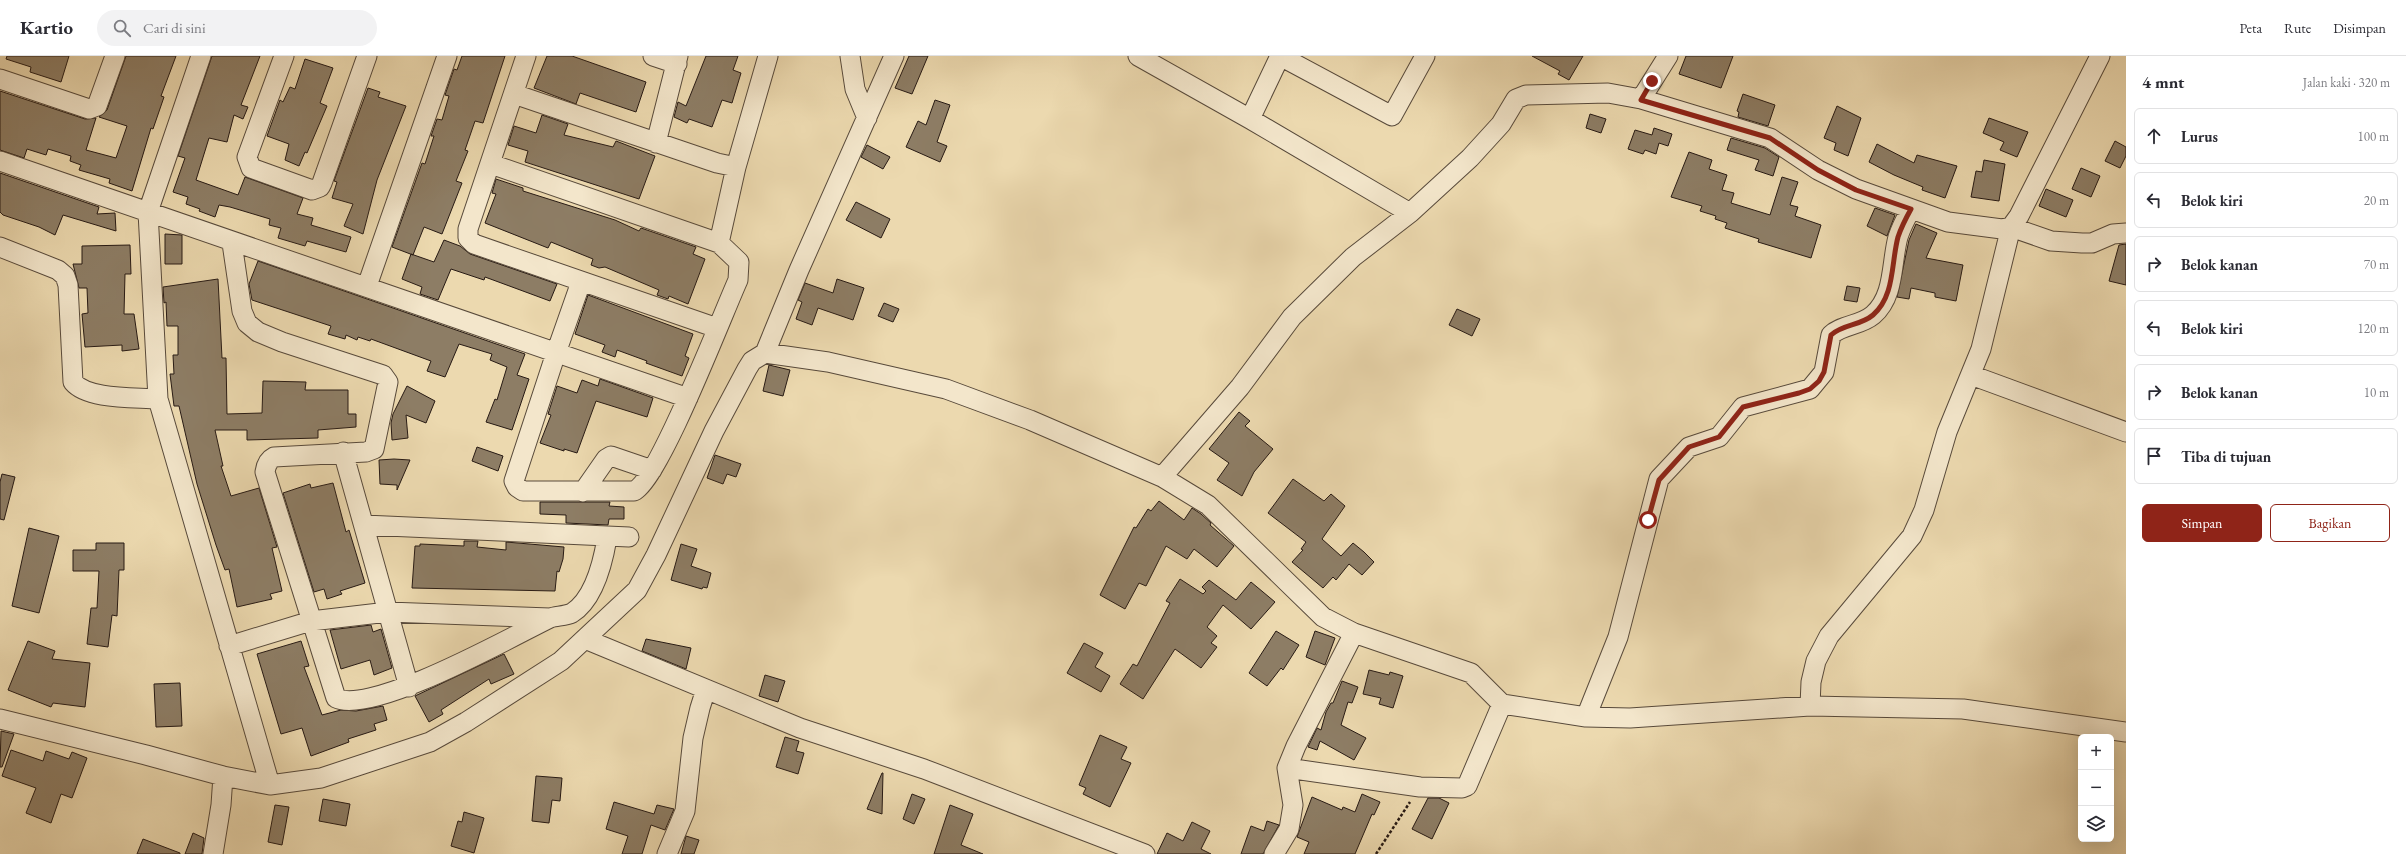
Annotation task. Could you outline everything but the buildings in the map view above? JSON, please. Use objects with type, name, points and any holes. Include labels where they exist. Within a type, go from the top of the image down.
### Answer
[{"type":"street","points":[[0,79],[88,109],[94,109],[115,56]]},
{"type":"street","points":[[201,56],[148,212],[158,399],[228,646],[270,785]]},
{"type":"street","points":[[284,56],[247,157],[248,164],[251,168],[312,190],[320,187],[322,183],[368,56]]},
{"type":"street","points":[[367,286],[447,56]]},
{"type":"street","points":[[526,56],[491,164],[468,228],[468,238],[471,242],[581,282],[717,328]]},
{"type":"street","points":[[652,56],[677,60],[656,143]]},
{"type":"street","points":[[719,243],[736,167],[768,56]]},
{"type":"street","points":[[850,56],[855,89],[867,118]]},
{"type":"street","points":[[0,719],[146,755],[223,776],[270,785],[321,778],[430,742],[530,682],[561,661],[637,590],[656,555],[714,431],[747,369],[752,361],[765,352],[799,270],[894,56]]},
{"type":"street","points":[[1138,56],[1250,119],[1410,213]]},
{"type":"street","points":[[1250,119],[1280,56],[1392,116],[1425,56]]},
{"type":"street","points":[[1641,100],[1668,56]]},
{"type":"street","points":[[1810,706],[1811,682],[1816,661],[1829,636],[1912,536],[1924,510],[1947,432],[1981,349],[2011,228],[2019,216],[2100,56]]},
{"type":"street","points":[[1162,477],[1240,387],[1292,317],[1353,257],[1410,213],[1470,158],[1501,124],[1516,100],[1526,96],[1608,93],[1641,100],[1770,138],[1818,170],[1849,186],[1948,222],[1995,230],[2011,228],[2051,241],[2082,243],[2092,243],[2113,234],[2126,233]]},
{"type":"street","points":[[514,94],[656,143],[736,167]]},
{"type":"street","points":[[0,161],[148,212],[232,243],[367,286],[688,398]]},
{"type":"street","points":[[491,164],[719,243],[736,257],[739,262],[740,270],[688,398],[652,470],[643,484],[634,491],[523,491],[515,484],[556,352],[581,282]]},
{"type":"street","points":[[1586,717],[1618,637],[1659,480],[1689,447],[1719,437],[1743,407],[1799,393],[1810,389],[1819,381],[1824,372],[1831,335],[1841,328],[1865,321],[1880,307],[1888,292],[1898,236],[1911,209]]},
{"type":"street","points":[[232,243],[242,311],[247,323],[258,332],[282,342],[383,375],[387,379],[388,386],[376,446],[366,452],[342,452],[274,457],[270,459],[266,467],[311,621],[336,698],[351,702],[409,687],[550,618]]},
{"type":"street","points":[[0,247],[58,270],[65,276],[68,285],[73,382],[78,388],[90,393],[158,399]]},
{"type":"street","points":[[765,352],[828,362],[946,389],[1030,420],[1162,477],[1208,505],[1323,617],[1354,634],[1471,673],[1502,704],[1586,717],[1630,718],[1810,706],[1963,709],[2126,732]]},
{"type":"street","points":[[1970,375],[2126,432]]},
{"type":"street","points":[[342,452],[409,687]]},
{"type":"street","points":[[584,492],[606,459],[611,456],[652,470]]},
{"type":"street","points":[[364,525],[607,538],[629,537]]},
{"type":"street","points":[[228,646],[311,621],[388,612],[550,618],[570,614],[584,601],[591,591],[607,538]]},
{"type":"street","points":[[1274,854],[1289,830],[1293,804],[1287,768],[1296,746],[1354,634]]},
{"type":"street","points":[[585,639],[800,728],[924,770],[1144,854]]},
{"type":"street","points":[[667,854],[685,811],[694,738],[700,708],[706,689]]},
{"type":"street","points":[[1287,768],[1420,787],[1458,789],[1467,786],[1502,704]]},
{"type":"street","points":[[212,854],[221,804],[223,776]]},
{"type":"path","points":[[1376,854],[1420,787]]},
{"type":"route","points":[[1648,520],[1659,480],[1689,447],[1719,437],[1743,407],[1799,393],[1810,389],[1819,381],[1824,372],[1831,335],[1841,328],[1865,321],[1880,307],[1890,285],[1898,236],[1911,209],[1856,190],[1818,170],[1770,138],[1725,123],[1679,112],[1641,100],[1652,81]]}]
